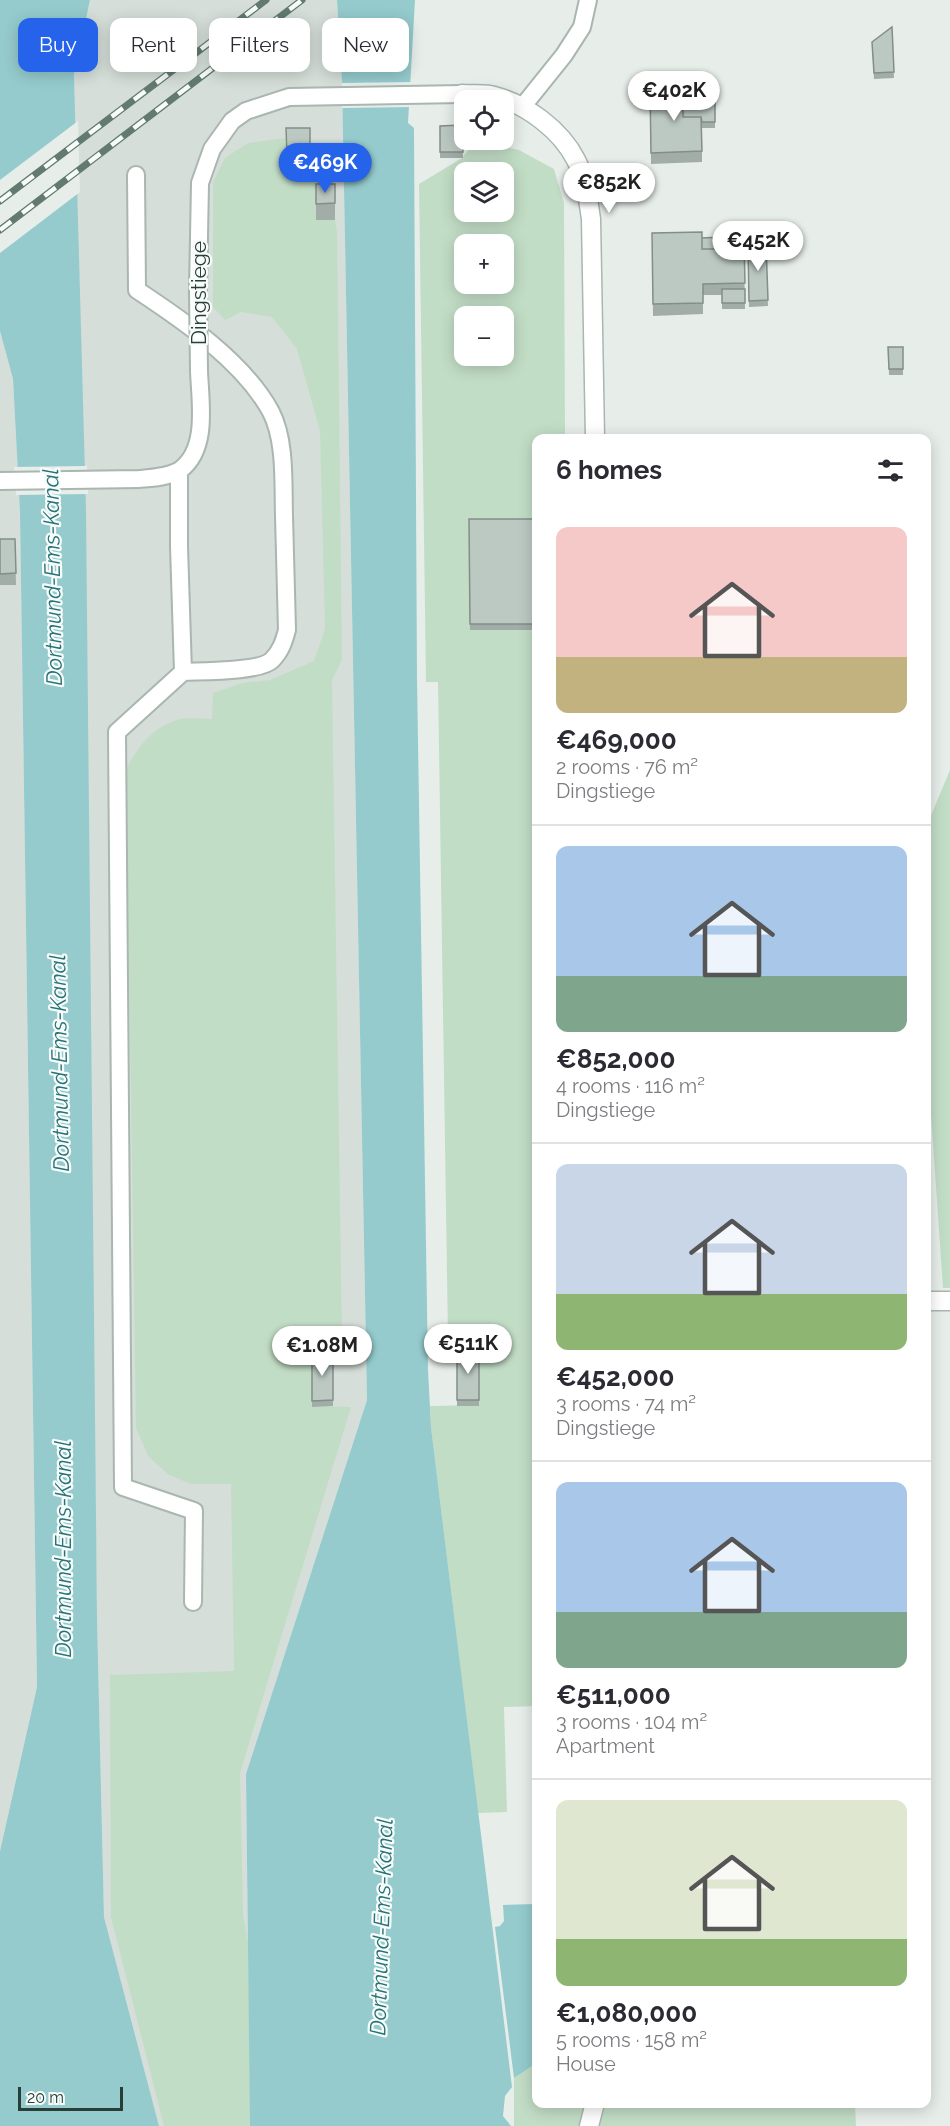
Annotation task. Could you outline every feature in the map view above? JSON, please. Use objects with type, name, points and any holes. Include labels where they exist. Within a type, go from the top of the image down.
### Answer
[{"type":"street","points":[[514,103],[523,106],[556,134],[576,159],[586,185],[591,219],[595,434]]},
{"type":"street","points":[[931,1301],[950,1300]]},
{"type":"street","points":[[590,2126],[594,2108]]},
{"type":"lane","points":[[523,106],[564,55],[582,27],[588,0]]},
{"type":"lane","name":"Dingstiege","points":[[179,471],[191,459],[198,444],[200,422],[198,291],[200,183],[212,149],[232,121],[246,111],[290,97],[454,94]]},
{"type":"lane","points":[[136,175],[137,290],[178,317],[253,383],[272,414],[282,451],[287,630],[282,647],[271,662],[242,669],[183,672],[117,732],[123,1487],[194,1511],[193,1602]]},
{"type":"lane","points":[[6,481],[139,479],[179,471],[183,672]]},
{"type":"shaded area","points":[[90,0],[337,0],[338,18],[322,18],[322,72],[341,72],[342,83],[367,1400],[246,1774],[250,2126],[159,2126],[104,1917],[97,1617],[74,75],[75,72],[98,72],[98,18],[86,18]]},
{"type":"shaded area","points":[[0,331],[13,379],[20,513],[37,1687],[0,1851]]},
{"type":"green space","points":[[286,138],[287,161],[301,161],[336,189],[335,200],[316,220],[335,220],[337,232],[342,660],[332,680],[342,1337],[312,1360],[312,1406],[351,1407],[240,1773],[243,1914],[248,1943],[251,2126],[164,2126],[111,1917],[110,1675],[234,1671],[231,1484],[191,1484],[169,1475],[148,1456],[136,1428],[126,769],[147,738],[162,727],[184,718],[212,719],[213,693],[242,683],[270,680],[314,661],[325,629],[320,431],[297,349],[272,317],[241,312],[225,320],[213,307],[213,182],[225,158],[248,143]]},
{"type":"green space","points":[[514,149],[554,169],[564,203],[565,434],[532,434],[532,1706],[504,1707],[507,1812],[478,1813],[431,1427],[430,1406],[479,1405],[479,1356],[448,1341],[438,682],[426,682],[419,184],[454,163],[454,222],[514,222],[514,162],[455,162],[468,150]]},
{"type":"green space","points":[[950,770],[950,1288],[943,1288],[931,1114],[931,815]]},
{"type":"green space","points":[[532,2066],[532,2108],[855,2108],[856,2126],[514,2126],[514,2078]]},
{"type":"water","name":"Dortmund-Ems-Kanal","points":[[0,0],[90,0],[86,18],[18,18],[18,72],[75,72],[86,511],[97,1617],[104,1917],[159,2126],[0,2126],[0,1851],[37,1687],[20,513],[13,379],[0,331]]},
{"type":"water","name":"Dortmund-Ems-Kanal","points":[[337,0],[415,0],[408,123],[414,128],[417,678],[428,1370],[431,1427],[512,2087],[505,2096],[503,2116],[511,2126],[250,2126],[246,1774],[367,1400],[341,72],[409,72],[409,18],[338,18]]},
{"type":"water","points":[[532,1904],[532,2066],[514,2078],[495,1927],[500,1926],[504,1921],[503,1905]]},
{"type":"pier","points":[[411,82],[411,107],[342,108],[342,83]]},
{"type":"pier","points":[[78,121],[80,192],[0,253],[0,180]]},
{"type":"pier","points":[[87,466],[88,494],[16,495],[14,467]]},
{"type":"building","points":[[892,27],[894,72],[874,73],[872,42]]},
{"type":"building","points":[[696,87],[696,100],[683,100],[683,117],[701,117],[702,151],[651,153],[650,88]]},
{"type":"building","points":[[715,92],[715,122],[702,122],[701,117],[683,117],[683,106],[696,105],[696,93]]},
{"type":"building","points":[[454,125],[454,150],[463,150],[463,152],[440,152],[440,126]]},
{"type":"building","points":[[286,128],[310,128],[310,155],[287,155]]},
{"type":"building","points":[[316,184],[335,184],[335,203],[316,204]]},
{"type":"building","points":[[702,232],[702,249],[722,249],[722,242],[744,242],[745,283],[703,284],[703,303],[653,304],[652,233]]},
{"type":"building","points":[[722,237],[722,249],[702,249],[702,238]]},
{"type":"building","points":[[766,243],[768,300],[749,301],[748,244]]},
{"type":"building","points":[[722,289],[745,289],[745,303],[722,303]]},
{"type":"building","points":[[888,347],[903,347],[903,369],[889,369]]},
{"type":"building","points":[[469,519],[532,519],[532,624],[470,624]]},
{"type":"building","points":[[0,539],[15,539],[16,573],[0,574]]},
{"type":"building","points":[[457,1350],[479,1350],[479,1400],[457,1400]]},
{"type":"building","points":[[312,1354],[333,1354],[333,1400],[312,1401]]},
{"type":"railway","points":[[0,201],[266,0]]},
{"type":"railway","points":[[0,230],[302,0]]}]
